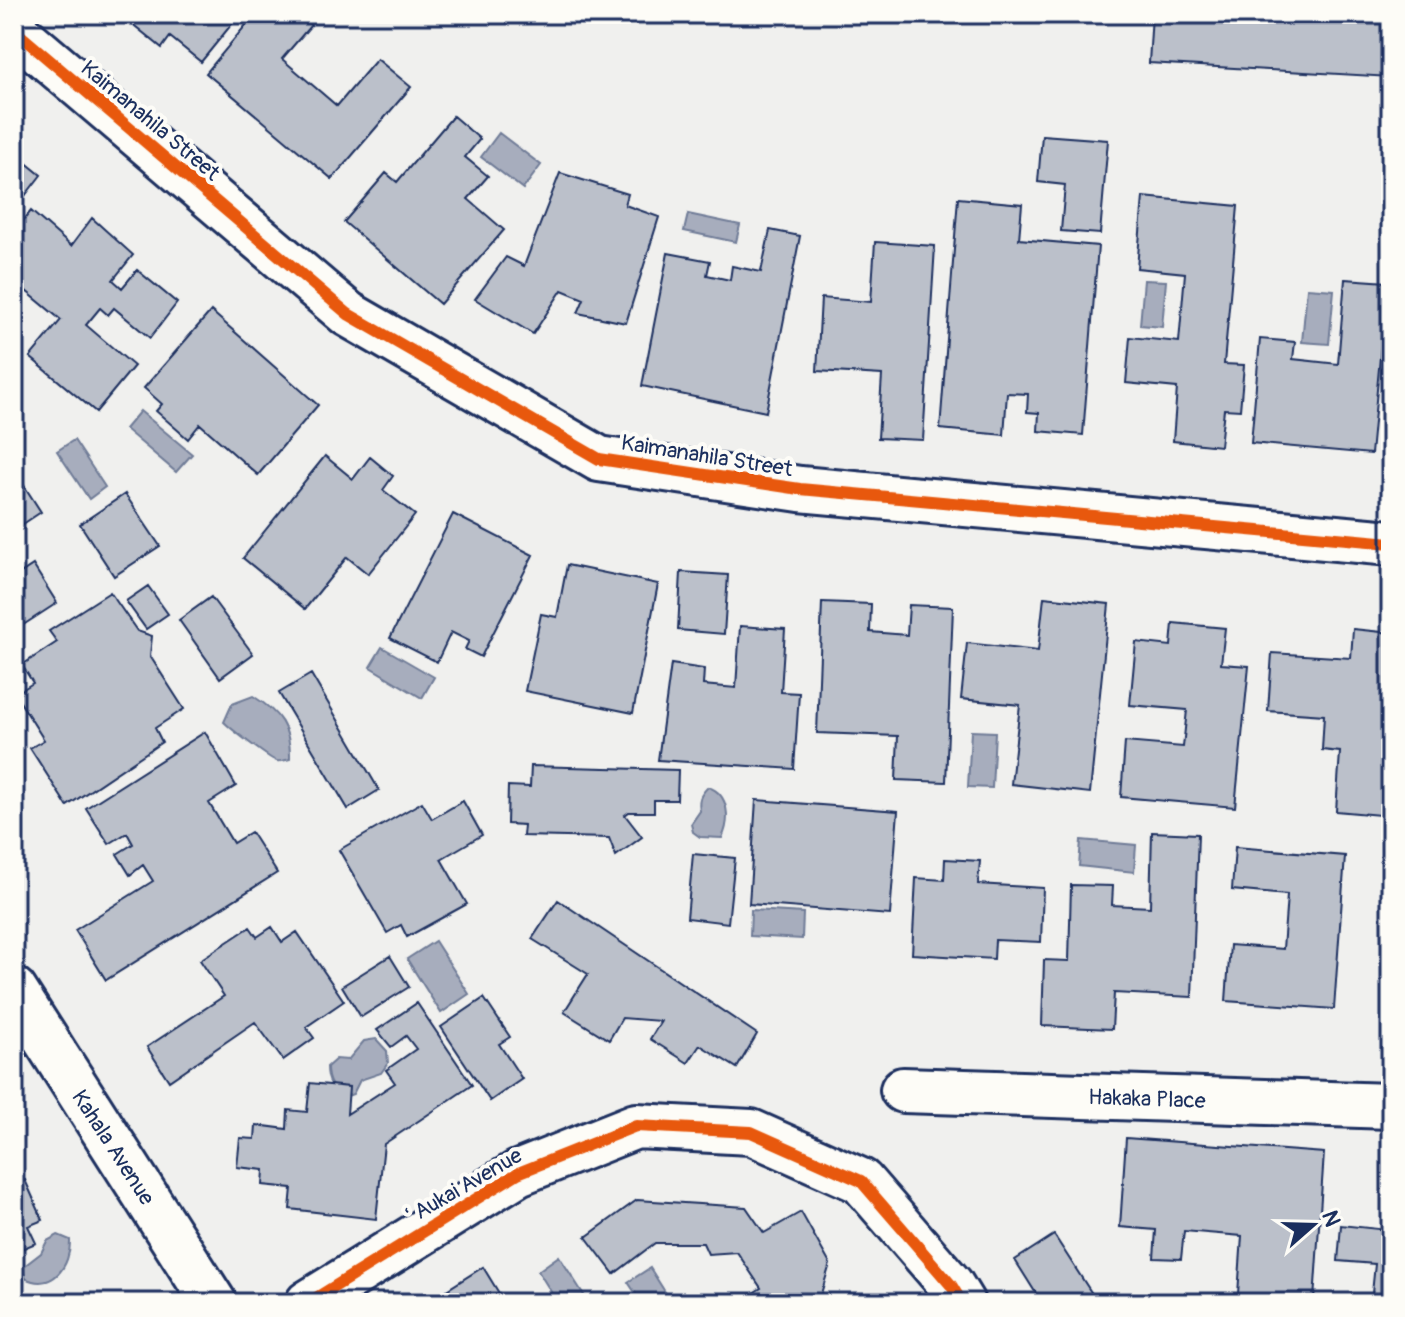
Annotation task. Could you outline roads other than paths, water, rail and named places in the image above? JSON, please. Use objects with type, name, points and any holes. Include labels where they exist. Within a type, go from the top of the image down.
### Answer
[{"type":"street","name":"Kaimanahila Street","points":[[14,30],[348,314],[599,459],[800,489],[1391,543]]},
{"type":"street","name":"Kahala Avenue","points":[[14,990],[214,1303]]},
{"type":"street","name":"Hakaka Place","points":[[903,1090],[1391,1106]]},
{"type":"street","name":"ʻAukai Avenue","points":[[308,1303],[518,1173],[636,1126],[751,1132],[861,1181],[951,1285],[962,1303]]},
{"type":"water","points":[[499,133],[541,165],[523,189],[481,157]]},
{"type":"water","points":[[688,214],[740,225],[736,242],[684,231]]},
{"type":"water","points":[[1144,280],[1166,281],[1162,327],[1140,325]]},
{"type":"water","points":[[1307,288],[1334,290],[1329,344],[1302,342]]},
{"type":"water","points":[[140,411],[192,454],[176,472],[125,429]]},
{"type":"water","points":[[74,440],[105,487],[89,499],[57,451]]},
{"type":"water","points":[[382,647],[434,677],[422,698],[370,667]]},
{"type":"water","points":[[253,696],[270,708],[282,722],[288,738],[290,759],[274,760],[224,722],[232,704]]},
{"type":"water","points":[[971,731],[995,732],[992,788],[968,787]]},
{"type":"water","points":[[708,787],[721,796],[726,809],[722,838],[700,837],[693,832],[691,824],[700,811],[700,798]]},
{"type":"water","points":[[1081,840],[1136,845],[1134,872],[1079,866]]},
{"type":"water","points":[[751,910],[803,913],[802,939],[750,936]]},
{"type":"water","points":[[435,941],[469,994],[441,1013],[407,959]]},
{"type":"water","points":[[376,1039],[387,1051],[388,1063],[381,1073],[360,1080],[353,1094],[345,1097],[331,1085],[327,1067],[336,1059],[348,1060],[364,1041]]},
{"type":"water","points":[[58,1235],[70,1240],[67,1259],[58,1274],[44,1282],[25,1278],[23,1267],[41,1253],[47,1241]]},
{"type":"water","points":[[559,1256],[589,1303],[558,1303],[538,1271]]},
{"type":"water","points":[[650,1268],[672,1303],[642,1303],[628,1282]]}]
